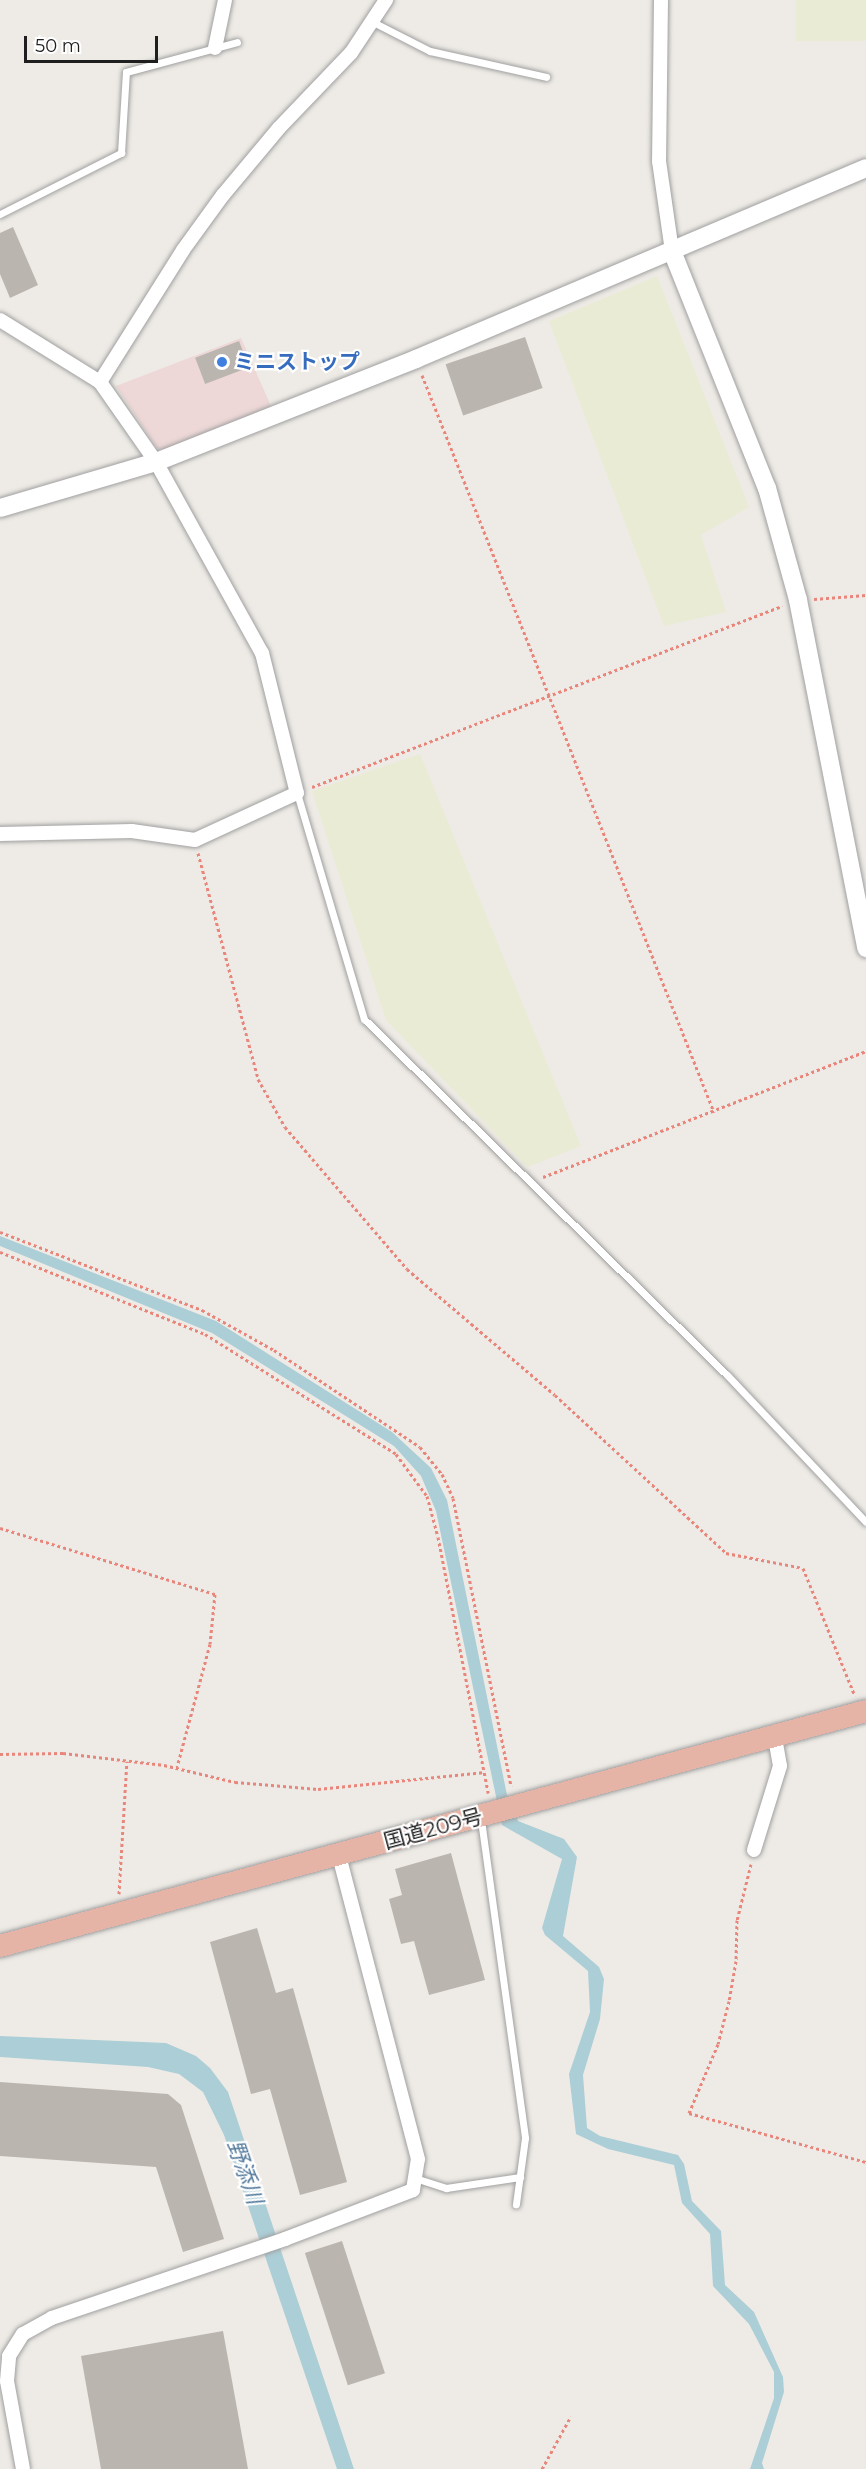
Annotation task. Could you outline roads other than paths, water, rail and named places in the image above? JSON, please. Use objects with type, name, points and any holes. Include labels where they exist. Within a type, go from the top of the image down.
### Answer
[{"type":"highway","name":"国道209号","points":[[0,1946],[486,1815],[514,1801],[775,1737],[864,1712]]},
{"type":"street","points":[[215,48],[225,0]]},
{"type":"street","points":[[99,382],[183,250],[224,195],[279,128],[351,53],[386,0]]},
{"type":"street","points":[[661,0],[659,161],[672,250],[767,488],[798,600],[866,948]]},
{"type":"street","points":[[0,508],[156,462],[416,359],[866,168]]},
{"type":"street","points":[[0,320],[99,382],[156,462],[262,653],[297,793],[195,840],[132,831],[0,834]]},
{"type":"street","points":[[754,1850],[780,1766],[775,1737]]},
{"type":"street","points":[[22,2469],[7,2381],[9,2356],[23,2334],[52,2318],[285,2239],[413,2190],[418,2159],[339,1855]]},
{"type":"lane","points":[[373,22],[430,51],[546,77]]},
{"type":"lane","points":[[0,214],[121,153],[126,72],[237,42]]},
{"type":"lane","points":[[297,793],[364,1019],[727,1375],[866,1522]]},
{"type":"lane","points":[[486,1815],[525,2139],[516,2204]]},
{"type":"lane","points":[[415,2178],[446,2188],[520,2178]]},
{"type":"water","points":[[0,1236],[216,1321],[392,1432],[431,1468],[447,1500],[507,1795],[518,1821],[564,1839],[577,1857],[563,1936],[599,1967],[604,1979],[600,2019],[583,2075],[587,2128],[600,2136],[678,2155],[684,2164],[692,2201],[721,2231],[725,2285],[754,2312],[783,2377],[784,2392],[762,2463],[764,2469],[750,2469],[774,2398],[774,2372],[749,2324],[713,2286],[710,2234],[682,2203],[674,2165],[608,2149],[576,2134],[569,2074],[590,2012],[588,1971],[545,1935],[542,1928],[562,1859],[502,1825],[436,1511],[421,1476],[394,1446],[212,1333],[0,1246]]},
{"type":"water","name":"野添川","points":[[0,2036],[166,2043],[196,2056],[210,2068],[228,2092],[354,2469],[337,2469],[224,2135],[203,2092],[179,2074],[148,2067],[0,2057]]},
{"type":"place","name":"ミニストップ","points":[[222,362]]}]
